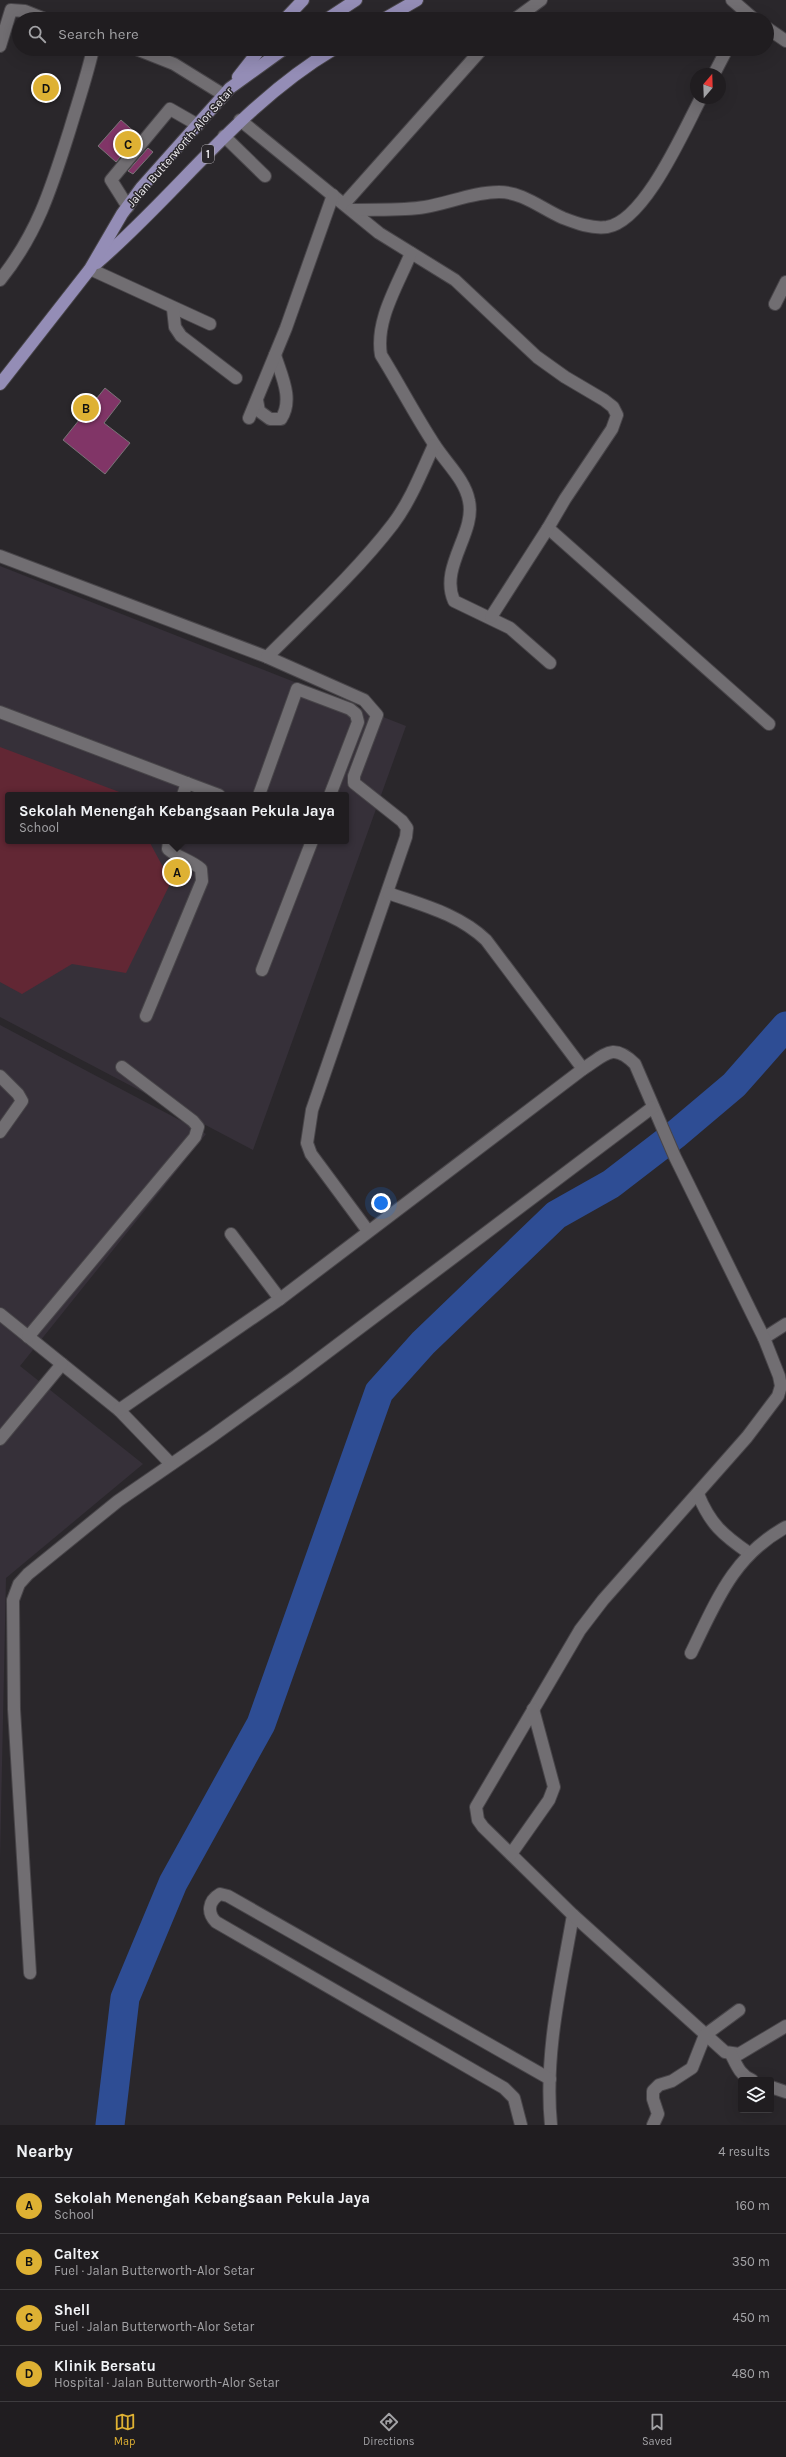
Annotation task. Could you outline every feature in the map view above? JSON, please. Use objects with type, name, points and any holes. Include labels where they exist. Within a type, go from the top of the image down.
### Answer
[{"type":"main road","points":[[292,12],[303,0]]},
{"type":"main road","points":[[338,12],[356,0]]},
{"type":"main road","points":[[396,12],[417,0]]},
{"type":"main road","points":[[227,91],[254,56]]},
{"type":"main road","name":"Jalan Butterworth-Alor Setar","points":[[90,268],[128,207],[227,91],[274,56]]},
{"type":"main road","name":"Jalan Butterworth-Alor Setar","points":[[90,268],[136,229],[240,120],[284,83],[324,56]]},
{"type":"main road","name":"1","points":[[0,384],[90,268]]},
{"type":"street","points":[[525,12],[541,0]]},
{"type":"street","points":[[732,0],[743,12]]},
{"type":"street","points":[[0,46],[12,10],[21,10],[26,12]]},
{"type":"street","points":[[774,33],[786,41]]},
{"type":"street","points":[[0,280],[23,250],[42,211],[59,164],[90,56]]},
{"type":"street","points":[[154,56],[174,64],[227,91]]},
{"type":"street","points":[[348,207],[476,56]]},
{"type":"street","points":[[717,68],[723,56]]},
{"type":"street","points":[[348,207],[424,207],[498,192],[521,197],[562,218],[585,225],[607,227],[622,221],[647,194],[658,179],[698,104]]},
{"type":"street","points":[[128,207],[111,180],[170,109],[198,125]]},
{"type":"street","points":[[240,120],[379,233],[455,280],[537,357],[565,377],[613,407],[617,415],[612,429],[564,499],[548,528],[491,617]]},
{"type":"street","points":[[224,136],[265,176]]},
{"type":"street","points":[[249,418],[333,195]]},
{"type":"street","points":[[411,253],[382,322],[378,339],[381,355],[434,445],[464,486],[470,502],[469,520],[461,539],[450,580],[449,591],[454,601],[468,609],[491,617],[510,628],[550,663]]},
{"type":"street","points":[[90,268],[173,309],[210,324]]},
{"type":"street","points":[[775,304],[786,282]]},
{"type":"street","points":[[173,309],[175,327],[181,336],[236,378]]},
{"type":"street","points":[[256,400],[259,411],[270,419],[281,418],[286,411],[288,399],[274,355]]},
{"type":"street","points":[[266,657],[329,595],[394,523],[405,506],[434,445]]},
{"type":"street","points":[[548,528],[769,724]]},
{"type":"street","points":[[0,556],[266,657],[364,700],[371,705],[377,716],[354,776],[354,783],[402,821],[407,828],[406,837],[388,893],[312,1110],[307,1136],[307,1143],[311,1154],[368,1231]]},
{"type":"street","points":[[260,792],[297,690],[350,709],[356,714],[358,722],[331,792]]},
{"type":"street","points":[[0,712],[211,792]]},
{"type":"street","points":[[184,792],[187,783]]},
{"type":"street","points":[[146,1016],[202,881],[201,869],[194,862],[177,856],[168,849],[169,844]]},
{"type":"street","points":[[262,970],[311,844]]},
{"type":"street","points":[[388,893],[450,915],[472,926],[486,940],[583,1069]]},
{"type":"street","points":[[119,1410],[280,1299],[583,1069],[609,1052],[621,1052],[635,1064],[675,1157],[764,1338],[784,1385],[766,1412],[698,1494],[604,1600],[580,1630],[476,1807],[478,1820],[483,1827],[573,1915],[706,2034],[724,2052],[739,2054],[786,2026]]},
{"type":"street","points":[[28,1337],[195,1137],[198,1127],[193,1121],[122,1067]]},
{"type":"street","points":[[0,1076],[18,1094],[22,1101],[0,1132]]},
{"type":"street","points":[[30,1973],[14,1709],[13,1600],[18,1584],[28,1574],[118,1501],[296,1376],[653,1107]]},
{"type":"street","points":[[232,1234],[280,1299]]},
{"type":"street","points":[[0,1314],[119,1410],[171,1464]]},
{"type":"street","points":[[764,1338],[786,1324]]},
{"type":"street","points":[[0,1439],[62,1364]]},
{"type":"street","points":[[698,1494],[713,1524],[749,1553]]},
{"type":"street","points":[[691,1653],[731,1574],[749,1553],[786,1527]]},
{"type":"street","points":[[511,1854],[549,1800],[554,1787],[533,1709]]},
{"type":"street","points":[[521,2125],[514,2098],[504,2088],[216,1922],[211,1917],[209,1910],[214,1897],[220,1894],[228,1896],[550,2079]]},
{"type":"street","points":[[552,2125],[550,2079],[555,2020],[573,1915]]},
{"type":"street","points":[[653,2125],[658,2114],[653,2099],[653,2091],[659,2085],[672,2081],[692,2068],[706,2034],[739,2010]]},
{"type":"street","points":[[731,2054],[739,2070],[746,2077]]},
{"type":"street","points":[[774,2088],[786,2092]]},
{"type":"shaded area","points":[[0,566],[406,726],[253,1150],[0,1017]]},
{"type":"shaded area","points":[[0,747],[119,792],[5,792],[5,844],[151,844],[171,882],[126,973],[72,964],[22,994],[0,982]]},
{"type":"shaded area","points":[[0,1025],[206,1134],[20,1366],[143,1464],[6,1578],[0,1860]]},
{"type":"building","points":[[121,120],[138,135],[116,162],[98,146]]},
{"type":"building","points":[[148,148],[153,152],[133,174],[128,171]]},
{"type":"building","points":[[105,388],[121,401],[104,423],[130,443],[105,474],[63,440]]},
{"type":"waterway","points":[[110,2125],[125,1998],[173,1883],[261,1724],[379,1392],[423,1343],[556,1215],[611,1184],[676,1134],[734,1085],[786,1026]]},
{"type":"place","name":"Klinik Bersatu","points":[[46,88]]},
{"type":"place","name":"Shell","points":[[128,144]]},
{"type":"place","name":"Caltex","points":[[86,408]]},
{"type":"place","name":"Sekolah Menengah Kebangsaan Pekula Jaya","points":[[177,872]]}]
